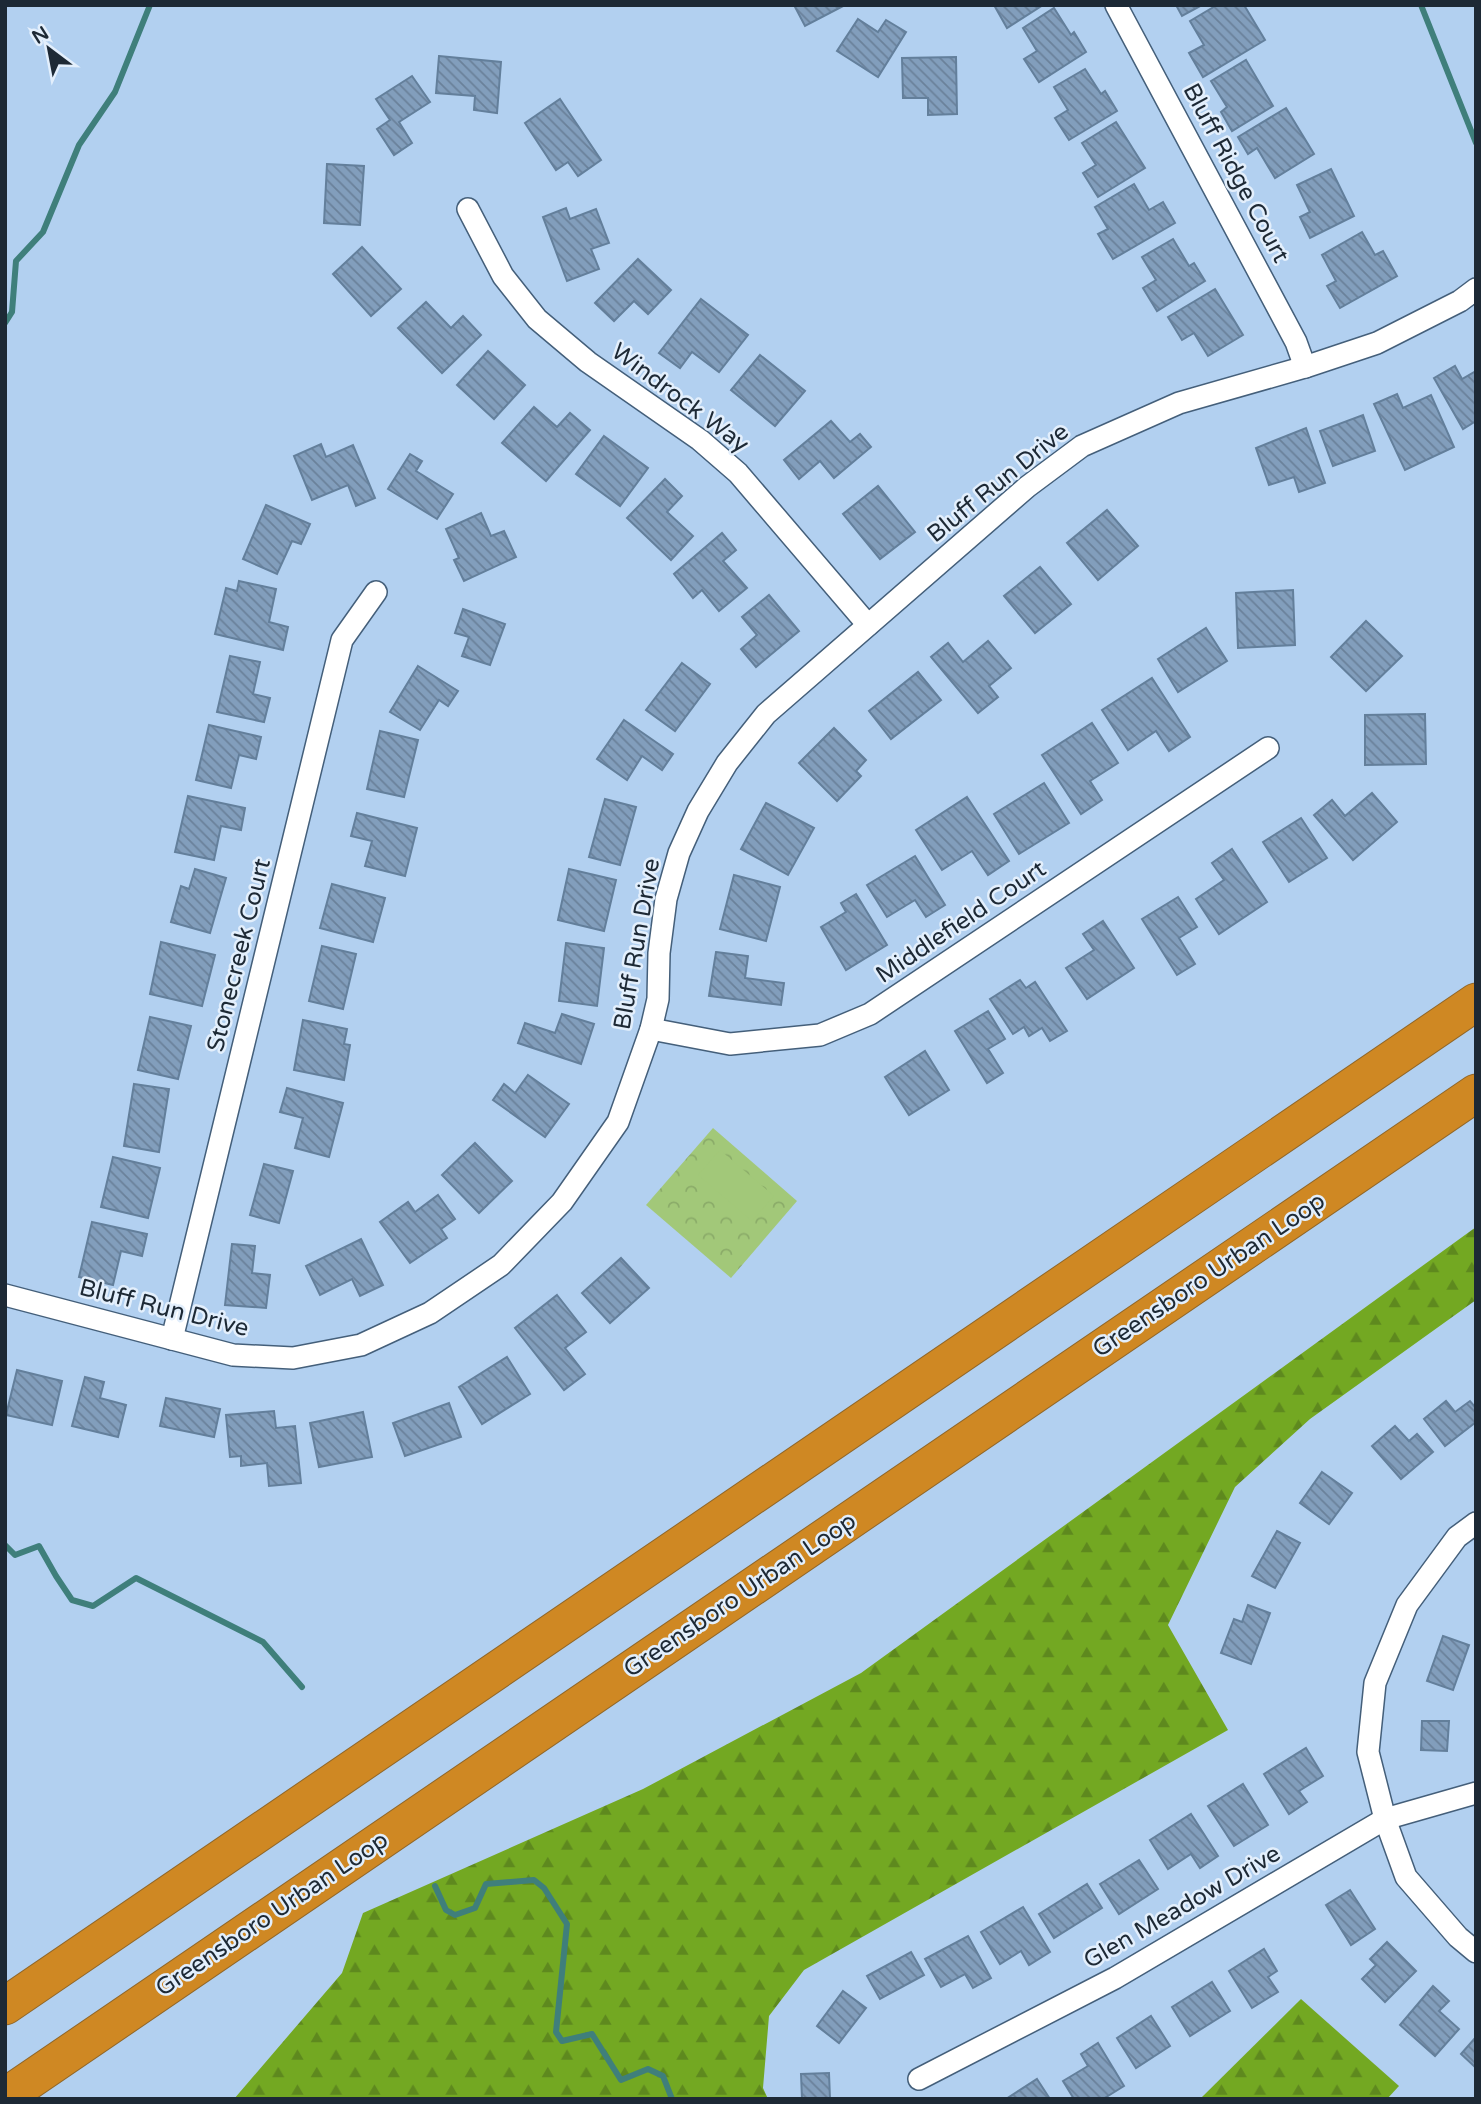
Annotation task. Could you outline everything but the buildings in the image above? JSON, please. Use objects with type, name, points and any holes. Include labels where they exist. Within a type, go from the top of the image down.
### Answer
[{"type":"highway","points":[[5,2006],[1476,1002]]},
{"type":"highway","name":"Greensboro Urban Loop","points":[[5,2096],[1476,1093]]},
{"type":"street","name":"Bluff Ridge Court","points":[[1116,5],[1296,342],[1305,367]]},
{"type":"street","name":"Windrock Way","points":[[468,209],[502,276],[537,319],[588,362],[700,440],[738,473],[868,625]]},
{"type":"street","name":"Bluff Run Drive","points":[[5,1295],[233,1355],[293,1358],[361,1345],[430,1313],[501,1265],[562,1202],[618,1122],[652,1029],[658,999],[659,953],[666,899],[679,853],[698,811],[727,763],[766,714],[1027,487],[1083,446],[1180,403],[1377,343],[1460,301],[1476,289]]},
{"type":"street","name":"Stonecreek Court","points":[[173,1339],[342,640],[376,592]]},
{"type":"street","name":"Middlefield Court","points":[[652,1029],[730,1044],[820,1035],[870,1014],[1268,748]]},
{"type":"street","points":[[1476,1523],[1457,1537],[1407,1605],[1375,1683],[1368,1752],[1385,1819],[1406,1877],[1458,1937],[1476,1952]]},
{"type":"street","name":"Glen Meadow Drive","points":[[919,2079],[1115,1978],[1385,1819],[1476,1793]]},
{"type":"green space","points":[[713,1128],[797,1201],[731,1278],[646,1205]]},
{"type":"green space","points":[[720,1150],[774,1196],[752,1221],[698,1175]]},
{"type":"green space","points":[[1476,1227],[1476,1300],[1310,1419],[1235,1487],[1168,1625],[1228,1730],[804,1970],[769,2016],[763,2088],[768,2099],[234,2099],[342,1973],[363,1913],[643,1789],[861,1673]]},
{"type":"green space","points":[[1301,1999],[1399,2086],[1387,2099],[1200,2099]]},
{"type":"waterway","points":[[5,323],[12,312],[16,261],[43,232],[79,145],[115,92],[150,5]]},
{"type":"waterway","points":[[1421,5],[1476,143]]},
{"type":"waterway","points":[[5,1545],[15,1555],[39,1546],[72,1600],[93,1606],[136,1578],[263,1642],[302,1687]]},
{"type":"waterway","points":[[435,1886],[446,1910],[455,1915],[475,1908],[486,1884],[534,1880],[544,1888],[567,1924],[556,2032],[562,2041],[592,2034],[621,2080],[648,2069],[663,2076],[672,2099]]}]
